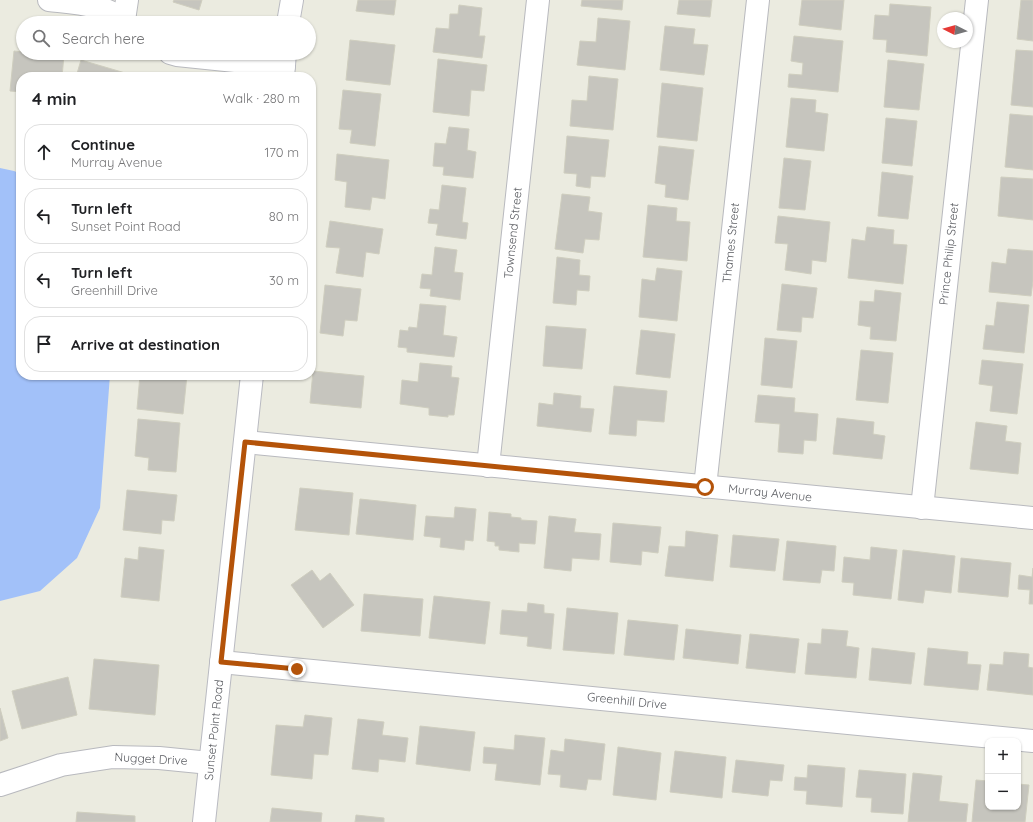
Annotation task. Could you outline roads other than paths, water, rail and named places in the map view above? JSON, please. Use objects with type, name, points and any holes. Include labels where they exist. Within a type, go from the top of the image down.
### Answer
[{"type":"street","points":[[49,0],[77,3],[126,14]]},
{"type":"street","points":[[288,0],[288,16]]},
{"type":"street","points":[[289,16],[292,0]]},
{"type":"street","name":"Townsend Street","points":[[488,466],[538,0]]},
{"type":"street","name":"Thames Street","points":[[705,487],[758,0]]},
{"type":"street","name":"Prince Philip Street","points":[[922,508],[977,0]]},
{"type":"street","points":[[230,60],[284,65]]},
{"type":"street","name":"Sunset Point Road","points":[[204,822],[251,380]]},
{"type":"street","name":"Murray Avenue","points":[[245,442],[1033,518]]},
{"type":"street","name":"Greenhill Drive","points":[[221,662],[1033,741]]},
{"type":"street","name":"Nugget Drive","points":[[0,785],[61,765],[113,757],[159,758],[210,763]]},
{"type":"water","points":[[0,168],[16,172],[16,380],[110,380],[100,508],[77,558],[40,591],[0,601]]}]
